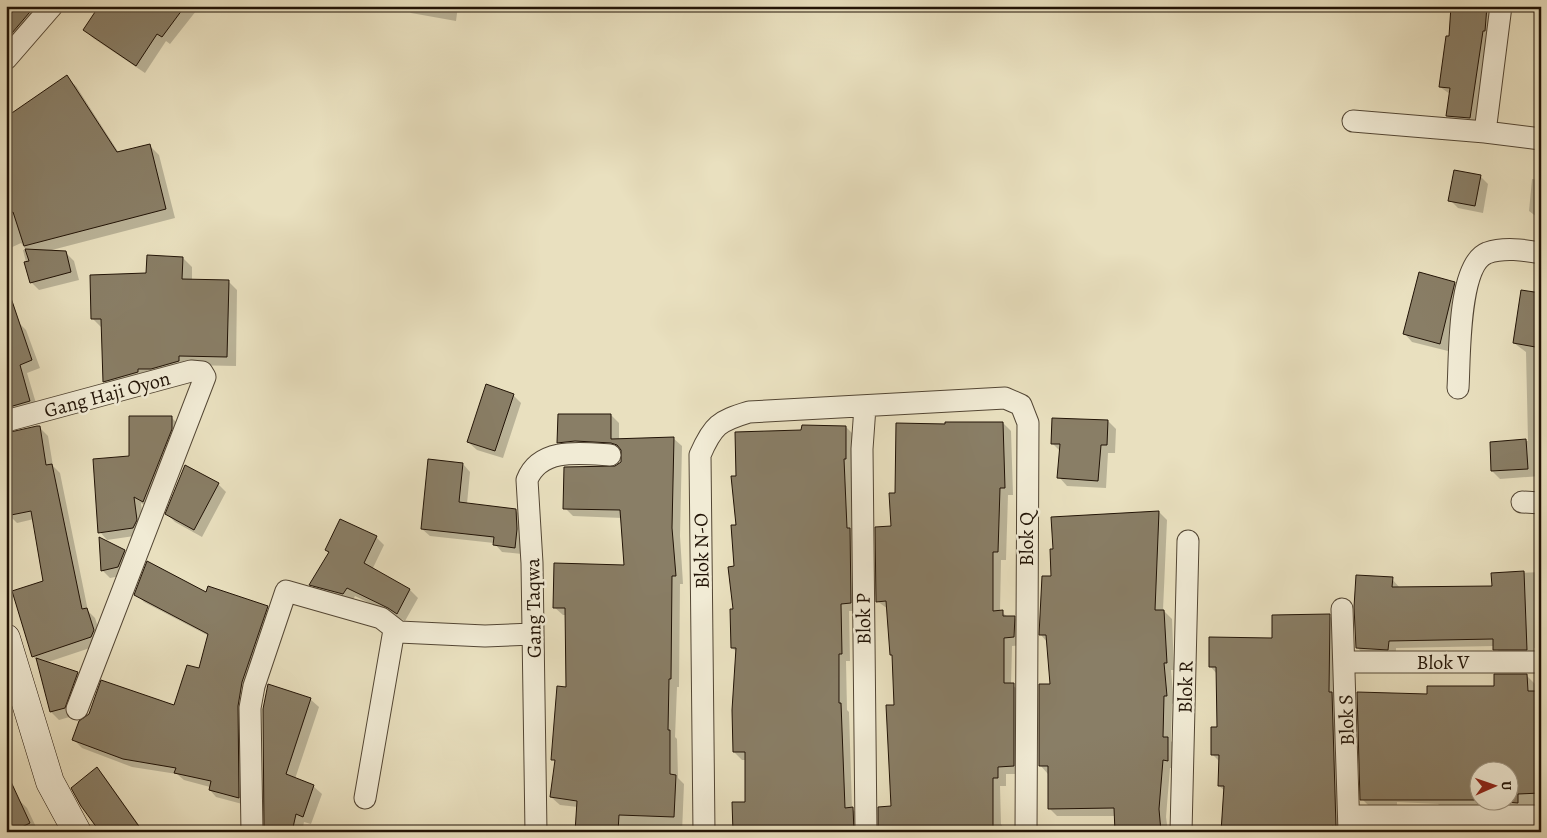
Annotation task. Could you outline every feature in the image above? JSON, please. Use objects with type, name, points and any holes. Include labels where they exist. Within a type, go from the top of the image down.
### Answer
[{"type":"street","points":[[6,59],[52,6]]},
{"type":"street","points":[[1484,132],[1501,6]]},
{"type":"street","points":[[1354,122],[1484,132],[1541,139]]},
{"type":"street","points":[[1458,388],[1464,292],[1470,271],[1486,254],[1513,249],[1541,252]]},
{"type":"street","name":"Gang Haji Oyon","points":[[6,421],[191,371],[202,372],[205,377],[77,708]]},
{"type":"street","name":"Blok Q","points":[[865,407],[1005,398],[1021,405],[1028,423],[1026,832]]},
{"type":"street","name":"Blok N-O","points":[[704,832],[700,456],[708,437],[725,419],[749,412],[865,407]]},
{"type":"street","name":"Blok P","points":[[865,407],[862,448],[866,832]]},
{"type":"street","name":"Gang Taqwa","points":[[536,832],[533,634],[527,480],[532,468],[551,457],[574,453],[610,455]]},
{"type":"street","name":"Blok R","points":[[1182,832],[1188,541]]},
{"type":"street","points":[[252,832],[250,708],[254,686],[286,591],[381,618],[399,632],[485,636],[533,634]]},
{"type":"street","name":"Blok S","points":[[1342,609],[1349,824]]},
{"type":"street","points":[[365,798],[394,630]]},
{"type":"street","points":[[6,638],[50,782],[77,832]]},
{"type":"street","name":"Blok V","points":[[1345,662],[1541,662]]},
{"type":"street","points":[[1349,824],[1541,816]]},
{"type":"building","points":[[6,6],[35,6],[6,40]]},
{"type":"building","points":[[99,6],[185,6],[162,37],[157,34],[136,66],[83,30]]},
{"type":"building","points":[[1451,6],[1487,6],[1485,31],[1483,31],[1470,118],[1446,116],[1450,88],[1439,87],[1446,36],[1449,36]]},
{"type":"building","points":[[67,75],[117,152],[150,144],[166,209],[24,246],[13,212],[6,215],[6,117]]},
{"type":"building","points":[[1454,170],[1481,175],[1475,206],[1448,201]]},
{"type":"building","points":[[25,249],[66,251],[71,272],[30,283],[24,262],[29,261]]},
{"type":"building","points":[[147,255],[183,257],[182,279],[229,280],[227,357],[179,356],[179,361],[151,369],[138,369],[138,372],[103,382],[101,319],[91,319],[90,275],[146,273]]},
{"type":"building","points":[[1419,272],[1455,282],[1440,344],[1403,334]]},
{"type":"building","points":[[1521,290],[1541,293],[1541,348],[1513,343]]},
{"type":"building","points":[[6,295],[10,295],[32,360],[20,365],[30,401],[6,408]]},
{"type":"building","points":[[486,384],[514,394],[495,451],[467,442]]},
{"type":"building","points":[[558,414],[611,414],[611,439],[674,437],[672,528],[676,576],[672,576],[671,679],[669,679],[668,730],[670,730],[670,774],[676,775],[674,817],[619,815],[618,832],[575,832],[577,801],[550,797],[555,760],[551,760],[557,686],[566,687],[565,608],[553,608],[554,563],[624,565],[620,510],[563,509],[564,467],[615,466],[621,462],[621,450],[617,445],[611,443],[575,441],[557,443]]},
{"type":"building","points":[[129,416],[172,416],[172,429],[143,502],[134,497],[137,520],[133,528],[98,533],[93,459],[129,456]]},
{"type":"building","points":[[1052,418],[1108,420],[1107,445],[1101,445],[1098,481],[1057,478],[1060,444],[1051,444]]},
{"type":"building","points":[[945,422],[1003,422],[1005,488],[1000,488],[998,552],[993,552],[993,611],[1003,610],[1003,616],[1015,616],[1014,637],[1004,638],[1004,683],[1014,683],[1014,766],[998,767],[998,778],[993,778],[993,832],[878,832],[878,807],[891,806],[886,705],[894,705],[892,655],[890,655],[886,601],[876,602],[875,527],[891,526],[889,493],[895,493],[896,423],[945,424]]},
{"type":"building","points":[[802,425],[846,426],[846,459],[844,459],[847,528],[850,528],[851,603],[841,604],[842,654],[839,654],[839,703],[841,703],[845,808],[853,807],[854,832],[733,832],[732,802],[745,802],[745,752],[733,752],[732,710],[736,648],[731,648],[730,609],[733,609],[728,567],[734,566],[731,525],[736,525],[731,476],[736,476],[735,432],[801,430]]},
{"type":"building","points":[[40,426],[46,465],[52,464],[82,609],[87,608],[94,630],[91,637],[32,657],[12,591],[43,581],[31,511],[6,516],[6,433]]},
{"type":"building","points":[[1526,439],[1528,469],[1491,471],[1490,442]]},
{"type":"building","points":[[428,459],[463,463],[459,502],[516,509],[517,529],[515,548],[493,545],[494,537],[421,529]]},
{"type":"building","points":[[185,465],[219,483],[194,530],[165,514]]},
{"type":"building","points":[[1159,511],[1155,610],[1164,610],[1167,663],[1164,663],[1167,696],[1164,696],[1163,737],[1168,737],[1168,761],[1163,760],[1159,809],[1161,832],[1115,832],[1114,808],[1048,809],[1048,766],[1039,766],[1039,684],[1050,684],[1046,635],[1039,635],[1042,576],[1051,576],[1050,549],[1053,549],[1051,517]]},
{"type":"building","points":[[340,519],[377,536],[364,563],[410,589],[397,614],[347,588],[343,594],[309,585],[329,552],[325,550]]},
{"type":"building","points":[[99,537],[125,550],[118,567],[101,571]]},
{"type":"building","points":[[147,561],[206,592],[208,586],[268,606],[242,682],[238,706],[239,798],[209,790],[211,781],[174,773],[176,768],[123,759],[72,740],[79,721],[89,714],[101,680],[174,705],[187,665],[199,668],[208,634],[134,595]]},
{"type":"building","points":[[1524,571],[1527,650],[1493,650],[1493,639],[1389,641],[1388,650],[1356,648],[1354,607],[1356,575],[1393,577],[1392,587],[1492,586],[1491,573]]},
{"type":"building","points":[[1330,614],[1329,692],[1332,692],[1336,827],[1332,826],[1331,832],[1221,832],[1224,786],[1218,786],[1219,755],[1211,755],[1211,727],[1217,727],[1216,667],[1209,667],[1209,637],[1272,638],[1272,615]]},
{"type":"building","points":[[36,658],[78,672],[65,708],[50,712]]},
{"type":"building","points":[[1494,674],[1527,674],[1528,691],[1541,691],[1541,793],[1520,794],[1520,760],[1470,760],[1470,800],[1360,800],[1357,692],[1427,694],[1427,686],[1494,686]]},
{"type":"building","points":[[268,684],[311,698],[286,774],[314,785],[303,817],[296,814],[292,832],[264,832],[263,709]]},
{"type":"building","points":[[97,767],[143,832],[100,832],[81,806],[71,788]]},
{"type":"building","points":[[6,771],[30,823],[12,832],[6,832]]}]
